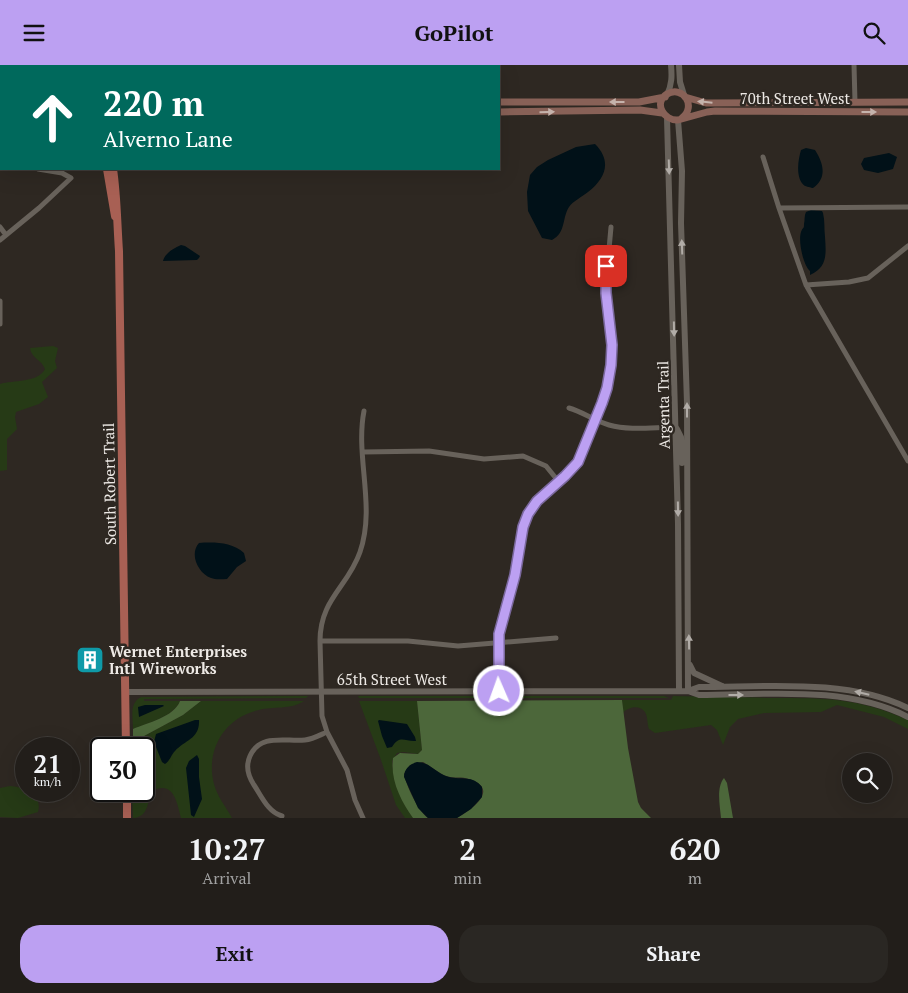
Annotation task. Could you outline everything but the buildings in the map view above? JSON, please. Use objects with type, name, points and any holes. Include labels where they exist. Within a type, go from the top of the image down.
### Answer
[{"type":"main road","points":[[500,102],[643,101],[675,92],[684,96],[689,107],[688,112],[680,119],[674,121],[665,116],[640,110],[500,112]]},
{"type":"main road","points":[[665,116],[661,103],[666,96]]},
{"type":"main road","name":"70th Street West","points":[[684,96],[706,103],[908,102]]},
{"type":"main road","name":"70th Street West","points":[[680,119],[715,111],[908,112]]},
{"type":"main road","name":"South Robert Trail","points":[[107,170],[113,213],[116,220]]},
{"type":"main road","name":"South Robert Trail","points":[[113,170],[117,196],[116,220],[119,251],[126,737]]},
{"type":"main road","points":[[127,802],[127,818]]},
{"type":"street","points":[[666,96],[671,87],[671,65]]},
{"type":"street","points":[[679,65],[680,82],[684,96]]},
{"type":"street","points":[[854,65],[855,102]]},
{"type":"street","name":"Argenta Trail","points":[[665,116],[676,427],[679,691]]},
{"type":"street","name":"Argenta Trail","points":[[680,119],[681,223],[687,403],[688,691]]},
{"type":"street","points":[[763,157],[806,285],[908,461]]},
{"type":"street","points":[[0,240],[39,208],[71,178],[55,171],[46,170]]},
{"type":"street","points":[[779,208],[908,207]]},
{"type":"street","points":[[0,227],[6,235]]},
{"type":"street","points":[[499,691],[498,644],[502,620],[515,575],[521,535],[532,508],[544,493],[559,482],[578,462],[605,395],[611,359],[611,335],[606,283],[611,227]]},
{"type":"street","points":[[806,285],[849,282],[868,278],[908,246]]},
{"type":"street","points":[[0,301],[0,324]]},
{"type":"street","points":[[568,408],[595,420],[623,428],[676,427],[681,437],[683,487],[687,501]]},
{"type":"street","points":[[363,818],[355,800],[346,766],[327,732],[321,714],[320,641],[324,612],[350,574],[363,543],[366,517],[361,433],[364,411]]},
{"type":"street","points":[[363,452],[428,451],[484,459],[523,456],[546,466],[559,482]]},
{"type":"street","points":[[320,641],[408,641],[458,646],[556,638]]},
{"type":"street","points":[[689,660],[690,667],[694,673],[726,687]]},
{"type":"street","name":"65th Street West","points":[[125,692],[688,691],[699,687],[839,689],[876,696],[908,708]]},
{"type":"street","name":"65th Street West","points":[[688,691],[699,695],[836,696],[876,704],[908,717]]},
{"type":"street","points":[[282,816],[269,809],[250,779],[247,768],[250,755],[258,746],[267,741],[307,740],[327,732]]},
{"type":"green space","points":[[53,346],[58,348],[55,361],[57,368],[42,382],[48,397],[39,404],[16,412],[17,429],[7,439],[7,470],[0,471],[0,384],[37,377],[45,369],[42,363],[32,354],[30,348]]},
{"type":"green space","points":[[308,696],[306,698],[144,699],[144,701],[180,701],[177,707],[166,715],[133,729],[133,707],[141,697]]},
{"type":"green space","points":[[358,696],[491,696],[495,698],[359,698]]},
{"type":"green space","points":[[506,696],[664,696],[669,698],[503,698]]},
{"type":"green space","points":[[673,696],[809,698],[857,703],[908,720],[908,729],[884,717],[837,705],[821,712],[764,713],[738,719],[730,727],[723,745],[717,730],[711,725],[655,733],[649,729],[643,709],[634,707],[627,709],[623,713],[622,700],[671,700]]},
{"type":"green space","points":[[622,700],[628,748],[638,802],[651,818],[457,818],[475,805],[483,794],[483,788],[478,783],[469,779],[443,775],[423,762],[410,765],[404,774],[407,785],[420,810],[428,818],[413,818],[397,790],[393,774],[393,758],[400,753],[418,754],[422,750],[417,701]]},
{"type":"green space","points":[[180,701],[201,701],[183,715],[142,737],[133,737],[133,729],[166,715],[177,707]]},
{"type":"green space","points":[[201,701],[304,701],[293,706],[264,709],[247,714],[236,720],[220,737],[212,759],[212,771],[217,793],[232,818],[181,818],[176,800],[170,791],[165,788],[155,790],[155,737],[142,737],[183,715]]},
{"type":"green space","points":[[359,701],[417,701],[422,750],[418,754],[397,753],[392,761],[398,791],[413,818],[405,818],[396,805]]},
{"type":"green space","points":[[724,778],[727,783],[733,818],[721,818],[719,792]]},
{"type":"green space","points":[[15,787],[15,802],[38,802],[38,812],[18,818],[0,817],[0,788]]},
{"type":"green space","points":[[132,802],[149,802],[145,812],[133,818]]},
{"type":"shaded area","points":[[595,144],[604,157],[605,169],[603,175],[594,187],[569,207],[560,233],[552,240],[542,238],[528,211],[527,192],[530,175],[537,167],[548,160],[576,147]]},
{"type":"shaded area","points":[[806,148],[815,150],[823,171],[820,180],[813,188],[802,183],[799,174],[798,164],[801,150]]},
{"type":"shaded area","points":[[889,153],[897,157],[893,169],[878,173],[864,170],[861,164],[864,158]]},
{"type":"shaded area","points":[[811,210],[822,211],[823,213],[826,249],[823,264],[816,272],[810,275],[810,271],[803,258],[800,236],[804,227],[805,213]]},
{"type":"shaded area","points":[[181,245],[200,256],[199,258],[197,260],[163,261],[168,253]]},
{"type":"shaded area","points":[[199,543],[217,543],[234,547],[244,553],[246,561],[237,567],[227,579],[211,578],[202,572],[196,563],[195,552]]},
{"type":"shaded area","points":[[145,705],[164,706],[139,717],[138,707]]},
{"type":"shaded area","points":[[199,720],[197,731],[191,739],[179,747],[165,764],[162,762],[155,744],[156,734]]},
{"type":"shaded area","points":[[379,720],[407,724],[416,741],[400,740],[392,747],[387,748],[382,736]]},
{"type":"shaded area","points":[[197,755],[199,759],[202,799],[194,817],[191,815],[186,768],[189,761]]},
{"type":"shaded area","points":[[417,762],[426,764],[449,777],[475,781],[482,787],[482,797],[471,809],[457,818],[428,818],[418,808],[404,777],[408,767]]},
{"type":"place","name":"Wernet Enterprises Intl Wireworks","points":[[90,660]]},
{"type":"route","points":[[499,691],[499,634],[515,575],[523,527],[528,514],[537,501],[578,462],[607,388],[612,345],[606,293],[606,266]]}]
